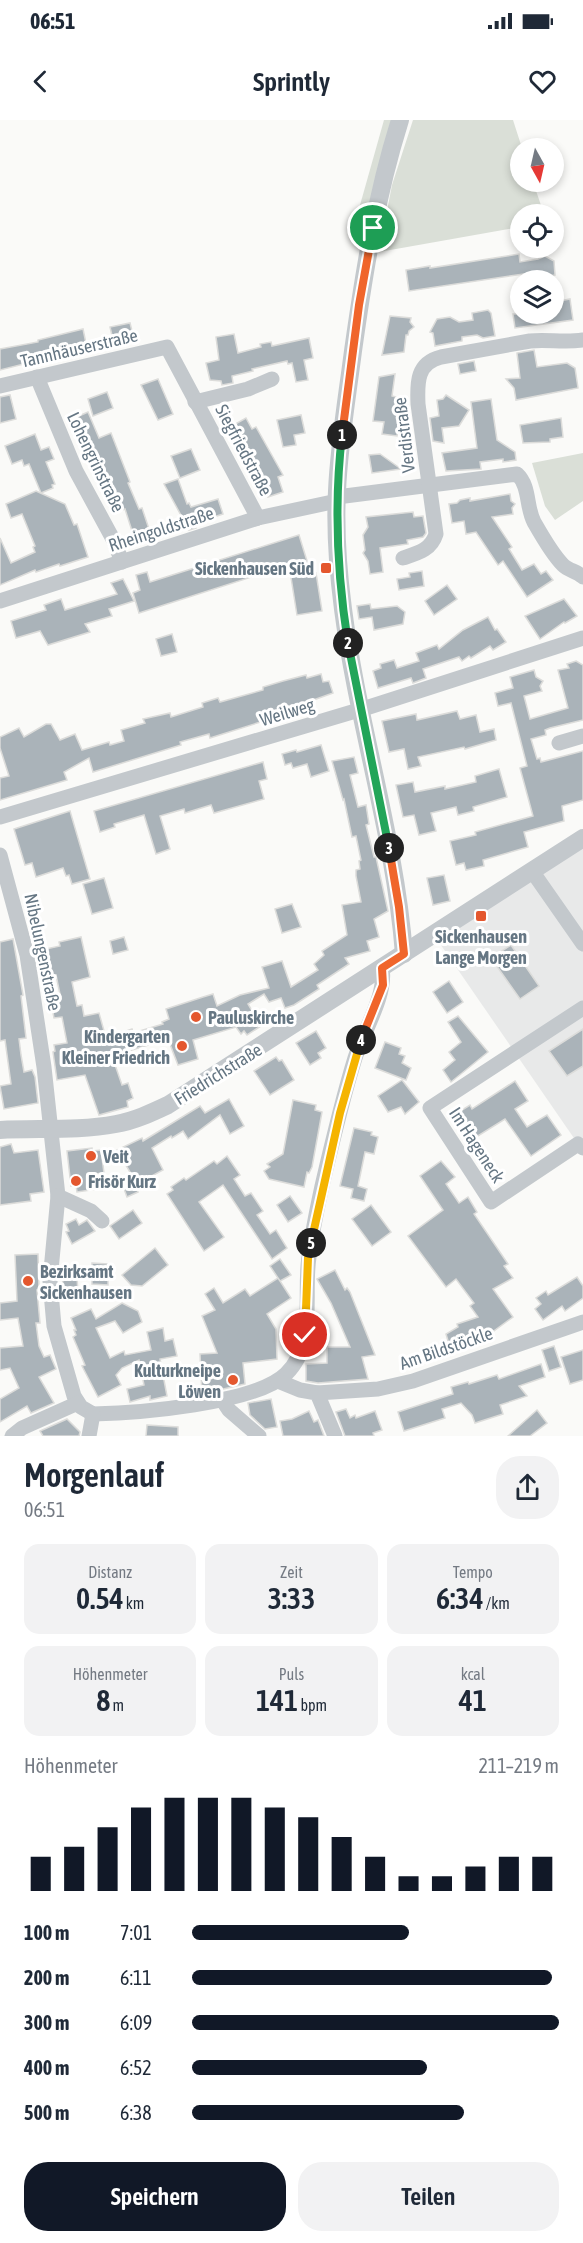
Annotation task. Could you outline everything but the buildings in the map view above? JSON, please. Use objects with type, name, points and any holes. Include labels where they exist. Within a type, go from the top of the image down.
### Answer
[{"type":"street","points":[[400,120],[379,199],[359,305],[343,426],[337,499],[343,607],[360,710],[391,858],[404,954]]},
{"type":"street","name":"Verdistraße","points":[[430,485],[417,404],[418,382],[429,360],[530,341],[560,343],[583,340]]},
{"type":"street","name":"Tannhäuserstraße","points":[[0,386],[167,347]]},
{"type":"street","name":"Siegfriedstraße","points":[[167,347],[258,518]]},
{"type":"street","name":"Lohengrinstraße","points":[[37,377],[76,471],[122,561]]},
{"type":"street","name":"Siegfriedstraße","points":[[195,402],[248,389],[273,379]]},
{"type":"street","name":"Rheingoldstraße","points":[[0,601],[258,518],[337,499],[512,473],[518,474],[524,484],[530,513],[539,530],[564,566],[583,577]]},
{"type":"street","points":[[403,558],[426,549],[434,542],[436,526],[430,485]]},
{"type":"street","name":"Weilweg","points":[[0,817],[360,710],[583,638]]},
{"type":"street","points":[[559,742],[583,736]]},
{"type":"street","name":"Friedrichstraße","points":[[0,1130],[82,1128],[117,1124],[144,1116],[168,1105],[583,838]]},
{"type":"street","name":"Nibelungenstraße","points":[[0,855],[21,928],[42,1050],[58,1196],[50,1281],[51,1305],[54,1326],[78,1403]]},
{"type":"street","points":[[532,871],[583,944]]},
{"type":"street","points":[[12,1436],[22,1428],[78,1403],[93,1414],[223,1401],[282,1378],[294,1366],[305,1335],[308,1258],[322,1186],[355,1058],[383,985],[382,968]]},
{"type":"street","name":"Im Hageneck","points":[[583,1008],[430,1108],[491,1202],[578,1144],[583,1148]]},
{"type":"street","points":[[58,1196],[91,1211],[102,1221]]},
{"type":"street","name":"Am Bildstöckle","points":[[282,1378],[300,1390],[318,1393],[360,1391],[395,1386],[583,1322]]},
{"type":"street","points":[[318,1393],[335,1436]]},
{"type":"street","points":[[223,1401],[259,1436]]},
{"type":"street","points":[[89,1436],[93,1414]]},
{"type":"shaded area","points":[[384,120],[391,120],[359,247],[354,245],[351,237]]},
{"type":"shaded area","points":[[413,120],[513,120],[519,138],[510,138],[510,192],[536,192],[541,204],[510,204],[510,229],[379,252],[392,185]]},
{"type":"shaded area","points":[[583,453],[583,501],[555,520],[545,506],[532,463]]},
{"type":"shaded area","points":[[583,838],[583,1141],[578,1144],[434,935]]},
{"type":"place","name":"Sickenhausen Süd","points":[[326,568]]},
{"type":"place","name":"Sickenhausen Lange Morgen","points":[[481,916]]},
{"type":"place","name":"Pauluskirche","points":[[196,1017]]},
{"type":"place","name":"Kindergarten Kleiner Friedrich","points":[[182,1046]]},
{"type":"place","name":"Veit","points":[[91,1156]]},
{"type":"place","name":"Frisör Kurz","points":[[76,1181]]},
{"type":"place","name":"Bezirksamt Sickenhausen","points":[[28,1281]]},
{"type":"place","name":"Kulturkneipe Löwen","points":[[233,1380]]},
{"type":"route","points":[[305,1335],[308,1258],[322,1186],[345,1092],[355,1058],[383,985],[382,968],[404,954],[391,858],[360,710],[343,607],[337,512],[343,426],[359,305],[373,228]]}]
